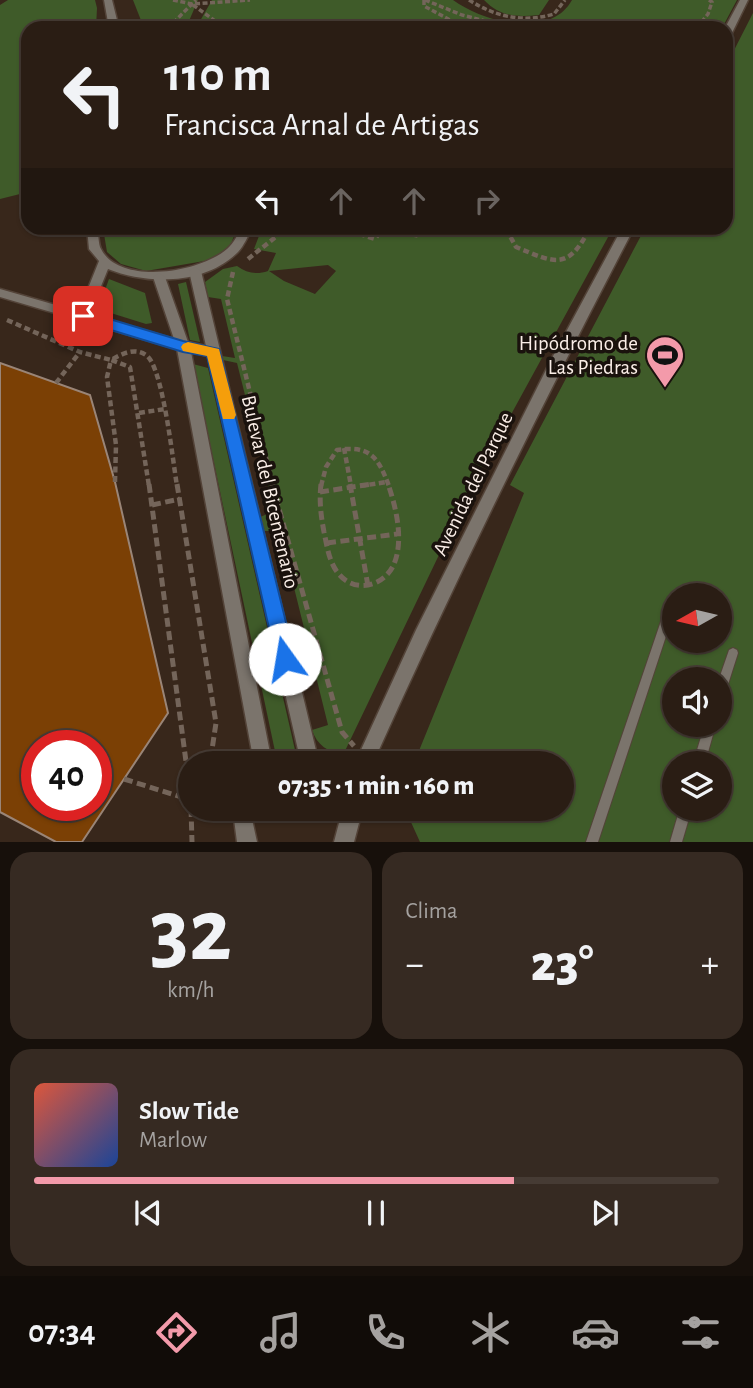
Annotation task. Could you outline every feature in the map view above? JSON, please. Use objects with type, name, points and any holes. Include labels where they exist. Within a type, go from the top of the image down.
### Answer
[{"type":"street","points":[[108,0],[112,21]]},
{"type":"street","points":[[733,21],[744,0]]},
{"type":"street","points":[[93,235],[94,247],[105,261],[129,272],[159,276],[195,271],[217,262],[233,251],[245,235]]},
{"type":"street","name":"Avenida del Parque","points":[[370,751],[422,635],[559,358],[624,235]]},
{"type":"street","points":[[83,316],[105,261]]},
{"type":"street","name":"Bulevar del Bicentenario","points":[[195,271],[307,751]]},
{"type":"street","points":[[159,276],[183,346],[261,751]]},
{"type":"street","points":[[0,293],[183,346],[214,352]]},
{"type":"street","points":[[243,821],[247,842]]},
{"type":"street","points":[[344,842],[349,821]]},
{"type":"street","points":[[351,821],[357,842]]},
{"type":"lane","points":[[592,842],[662,633]]},
{"type":"lane","points":[[729,667],[733,653]]},
{"type":"lane","points":[[676,842],[682,821]]},
{"type":"path","points":[[173,0],[192,4],[250,0]]},
{"type":"path","points":[[175,21],[196,0]]},
{"type":"path","points":[[450,21],[429,11],[424,6],[425,0],[486,21]]},
{"type":"path","points":[[469,0],[495,13],[523,20],[554,15],[565,0]]},
{"type":"path","points":[[702,21],[712,2],[709,0]]},
{"type":"path","points":[[192,4],[215,21]]},
{"type":"path","points":[[277,235],[231,273],[227,299],[282,523],[342,732],[357,751]]},
{"type":"path","points":[[363,235],[375,239],[378,235]]},
{"type":"path","points":[[510,235],[516,247],[544,257],[562,259],[575,255],[586,235]]},
{"type":"path","points":[[7,320],[80,352],[130,367],[139,413],[185,751]]},
{"type":"path","points":[[111,360],[129,351],[146,355],[154,365],[165,409],[216,723],[212,751]]},
{"type":"path","points":[[55,383],[80,352]]},
{"type":"path","points":[[111,360],[107,377],[116,445],[115,482]]},
{"type":"path","points":[[139,413],[165,409]]},
{"type":"path","points":[[355,447],[372,454],[383,470],[394,508],[397,534],[397,556],[388,574],[376,585],[359,588],[341,577],[332,563],[320,492],[320,481],[326,463],[337,450],[344,448],[355,447]]},
{"type":"path","points":[[344,448],[368,586]]},
{"type":"path","points":[[320,492],[387,482]]},
{"type":"path","points":[[152,505],[180,499]]},
{"type":"path","points":[[327,543],[397,534]]},
{"type":"path","points":[[124,779],[178,795]]},
{"type":"path","points":[[191,821],[192,842]]},
{"type":"green space","points":[[8,0],[95,0],[97,8],[96,21],[21,21],[21,194],[0,199],[0,5]]},
{"type":"green space","points":[[133,0],[198,0],[189,21],[141,21]]},
{"type":"green space","points":[[212,0],[453,0],[481,15],[504,21],[200,21]]},
{"type":"green space","points":[[484,0],[549,0],[539,15],[523,16],[503,13]]},
{"type":"green space","points":[[572,0],[737,0],[726,21],[543,21],[562,12]]},
{"type":"green space","name":"Hipódromo de Las Piedras","points":[[753,13],[753,842],[420,842],[410,821],[574,821],[574,751],[419,751],[524,493],[510,485],[641,235],[733,235],[733,52]]},
{"type":"green space","points":[[104,235],[234,235],[231,244],[216,259],[146,271],[121,264],[107,252]]},
{"type":"green space","points":[[259,235],[609,235],[473,484],[345,751],[331,751],[324,747],[312,730],[328,725],[280,531],[261,531],[258,518],[274,511],[237,363],[223,360],[222,356],[235,358],[221,299],[208,297],[205,282],[223,269],[237,266],[252,273],[268,271],[276,253],[254,249]],"holes":[[[328,265],[336,271],[315,294],[284,281],[269,271]]]},
{"type":"green space","points":[[109,279],[145,293],[152,323],[146,324],[98,309]]},
{"type":"green space","points":[[186,282],[200,342],[190,340],[178,284]]},
{"type":"green space","points":[[193,364],[208,368],[295,750],[275,751]]},
{"type":"building","points":[[0,363],[90,395],[115,482],[168,713],[112,797],[112,730],[21,730],[21,821],[96,821],[82,842],[56,842],[0,812]]},
{"type":"slow traffic","points":[[188,347],[214,352],[228,415]]},
{"type":"place","name":"Hipódromo de Las Piedras","points":[[665,389]]},
{"type":"route","points":[[83,316],[183,346],[214,352],[285,659]]}]
